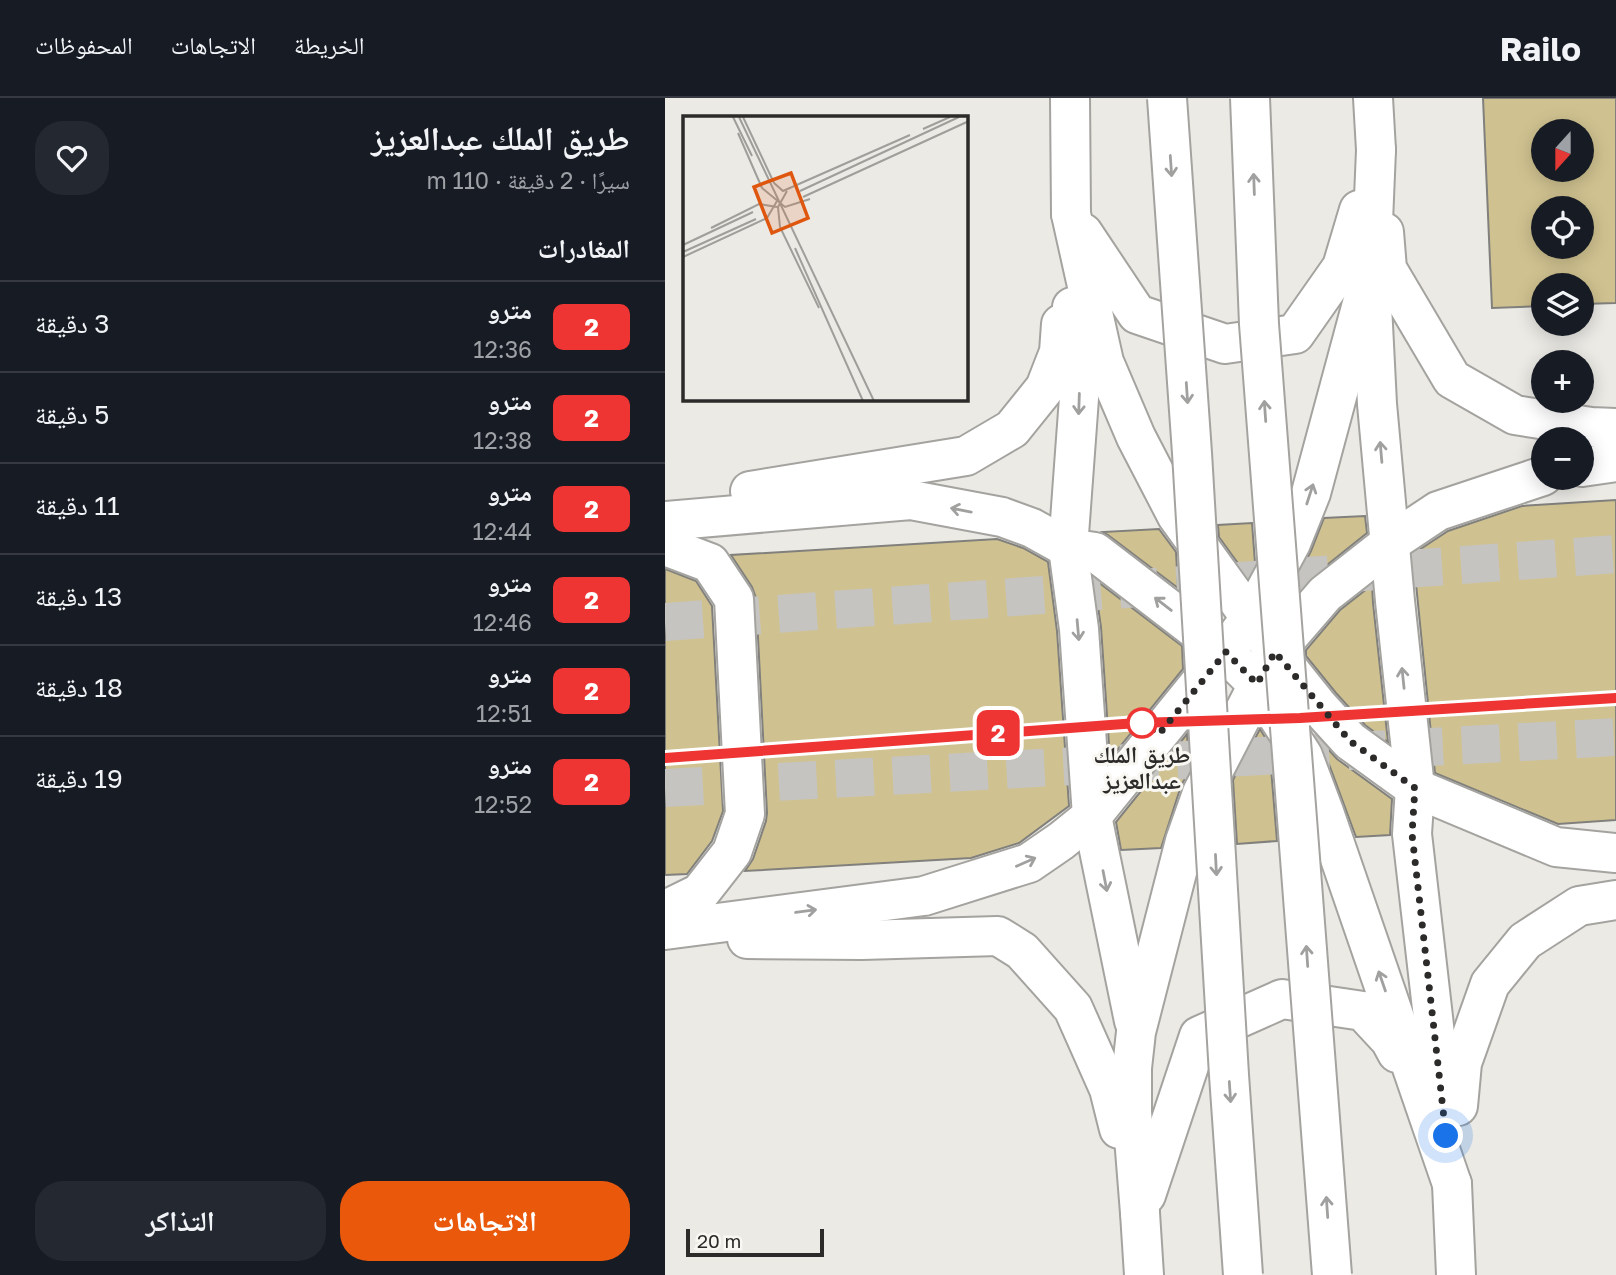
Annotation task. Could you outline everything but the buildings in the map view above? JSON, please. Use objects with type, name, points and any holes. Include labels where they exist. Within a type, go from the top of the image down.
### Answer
[{"type":"main road","points":[[1070,98],[1073,331],[1080,398],[1068,548],[1079,629],[1092,816],[1136,1032]]},
{"type":"main road","points":[[1167,98],[1243,1275]]},
{"type":"main road","points":[[1250,98],[1259,324],[1332,1275]]},
{"type":"main road","points":[[1373,98],[1387,270],[1452,379],[1515,415],[1591,427],[1616,428]]},
{"type":"main road","points":[[1071,214],[1137,314],[1225,344],[1295,334],[1342,267],[1376,150]]},
{"type":"main road","points":[[1376,150],[1371,270],[1377,404],[1415,788],[1412,834],[1452,1184],[1456,1275]]},
{"type":"main road","points":[[665,505],[966,456],[1012,429],[1045,388],[1059,352],[1071,214]]},
{"type":"main road","points":[[1071,214],[1104,362],[1136,436],[1177,516],[1251,617],[1266,668],[1324,812],[1452,1184]]},
{"type":"main road","points":[[665,930],[924,896],[1029,863],[1092,816],[1226,652],[1251,617],[1291,543],[1311,493],[1371,270]]},
{"type":"main road","points":[[1594,465],[1616,462]]},
{"type":"main road","points":[[1144,1275],[1132,1112],[1132,1068],[1136,1032],[1185,841],[1202,793],[1266,668],[1325,594],[1390,543],[1438,511],[1531,480]]},
{"type":"main road","points":[[665,521],[911,500],[1002,517],[1032,528],[1068,548],[1095,552],[1226,652],[1266,668],[1350,741],[1415,788],[1556,847],[1616,853]]},
{"type":"main road","points":[[665,546],[710,563],[734,599],[745,814],[732,852],[701,893],[665,910]]},
{"type":"main road","points":[[1452,1184],[1462,1063],[1490,984],[1525,941],[1579,906],[1616,900]]},
{"type":"main road","points":[[665,938],[862,940],[998,936],[1021,951],[1073,1008],[1109,1089],[1140,1213]]},
{"type":"main road","points":[[1140,1213],[1199,1036],[1282,999],[1363,1012],[1390,1040],[1452,1184]]},
{"type":"tunnel","points":[[665,622],[1616,554]]},
{"type":"tunnel","points":[[665,788],[1616,737]]},
{"type":"metro line","name":"2","points":[[665,758],[1137,723],[1300,718],[1616,698]]},
{"type":"place","name":"طريق الملك عبدالعزيز","points":[[1142,723]]},
{"type":"route","points":[[1142,723],[1159,734],[1226,652],[1257,684],[1275,652],[1350,741],[1415,788],[1412,834],[1446,1136]]}]
